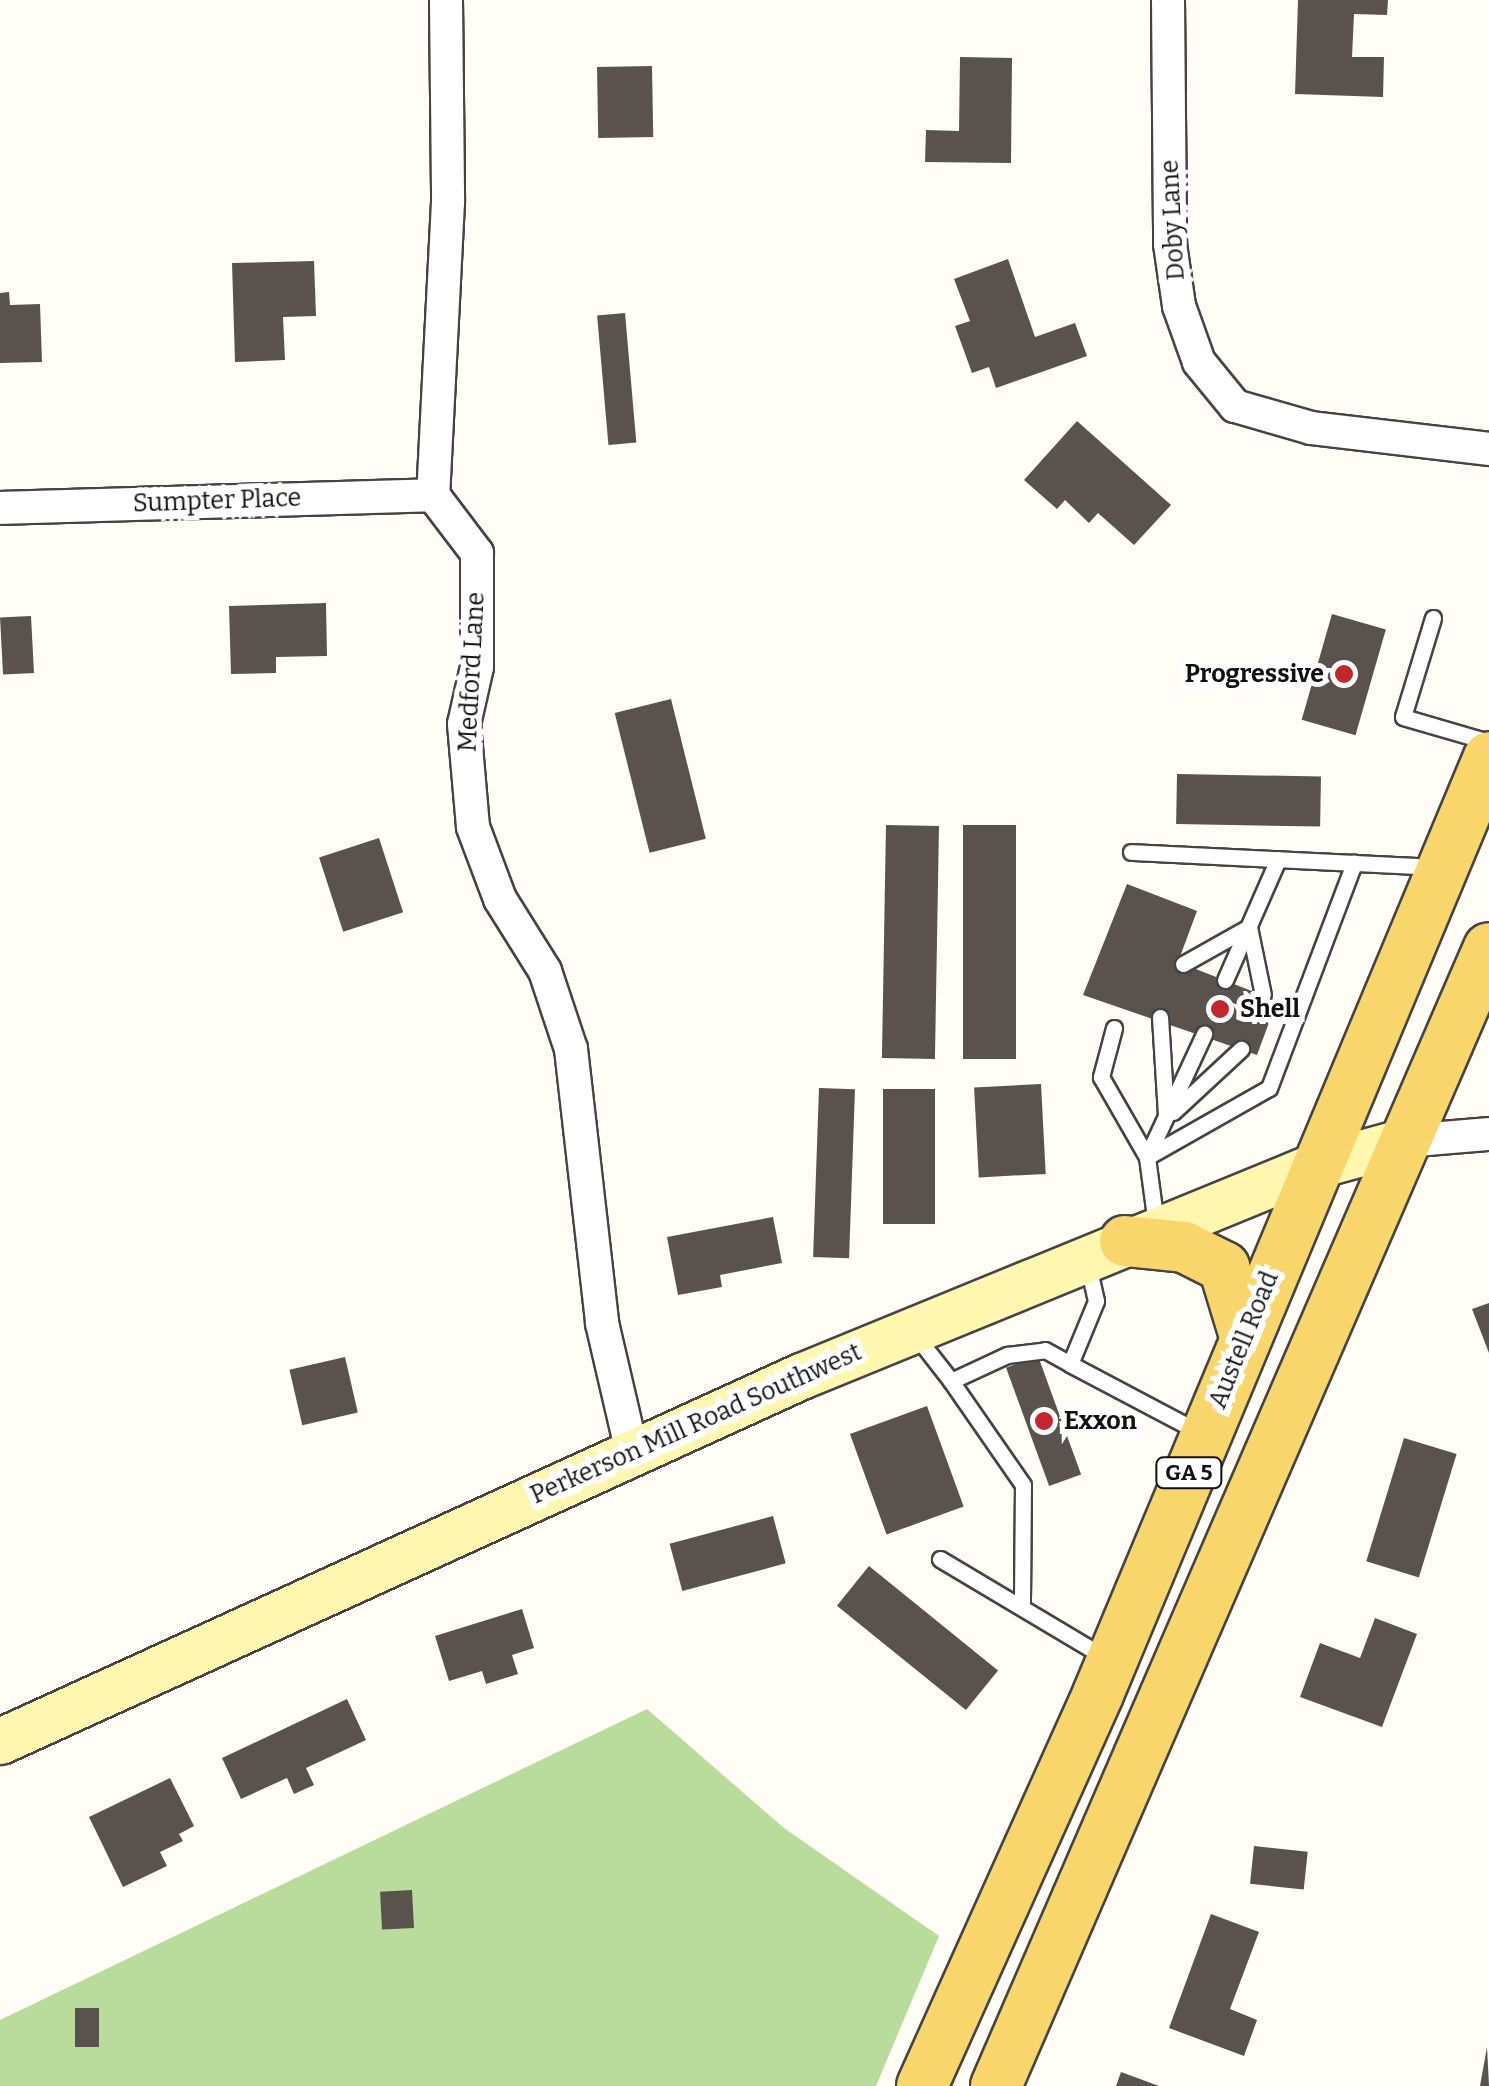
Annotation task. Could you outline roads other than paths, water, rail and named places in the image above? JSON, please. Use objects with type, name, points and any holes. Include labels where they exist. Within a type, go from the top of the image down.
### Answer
[{"type":"main road","name":"Austell Road","points":[[922,2086],[1112,1661],[1489,757]]},
{"type":"main road","name":"GA 5","points":[[996,2086],[1489,948]]},
{"type":"main road","points":[[1123,1242],[1184,1246],[1224,1267],[1246,1336]]},
{"type":"street","points":[[434,494],[448,202],[446,0]]},
{"type":"street","name":"Doby Lane","points":[[1168,0],[1170,244],[1178,306],[1200,362],[1236,406],[1311,428],[1488,445]]},
{"type":"street","name":"Sumpter Place","points":[[0,508],[434,494]]},
{"type":"street","name":"Medford Lane","points":[[434,494],[477,553],[478,668],[464,724],[474,827],[500,899],[545,972],[571,1049],[602,1322],[632,1452]]},
{"type":"street","points":[[1405,1141],[1489,1134]]},
{"type":"street","name":"Perkerson Mill Road Southwest","points":[[0,1741],[632,1452],[911,1330],[1317,1165],[1405,1141]]},
{"type":"lane","points":[[1433,618],[1403,717],[1489,742]]},
{"type":"lane","points":[[1131,852],[1444,868]]},
{"type":"lane","points":[[1226,980],[1278,860]]},
{"type":"lane","points":[[1147,1158],[1269,1088],[1354,863]]},
{"type":"lane","points":[[1183,964],[1249,926]]},
{"type":"lane","points":[[1249,926],[1263,995]]},
{"type":"lane","points":[[1160,1017],[1166,1118]]},
{"type":"lane","points":[[1114,1028],[1100,1077],[1147,1158]]},
{"type":"lane","points":[[1070,1364],[1123,1242],[1147,1158],[1204,1034]]},
{"type":"lane","points":[[1166,1118],[1241,1048]]},
{"type":"lane","points":[[911,1330],[1023,1485],[1022,1608]]},
{"type":"lane","points":[[951,1381],[1007,1355],[1045,1350],[1204,1435]]},
{"type":"lane","points":[[940,1559],[1112,1661]]},
{"type":"place","name":"Progressive","points":[[1344,674]]},
{"type":"place","name":"Shell","points":[[1220,1009]]},
{"type":"place","name":"Exxon","points":[[1044,1421]]}]
